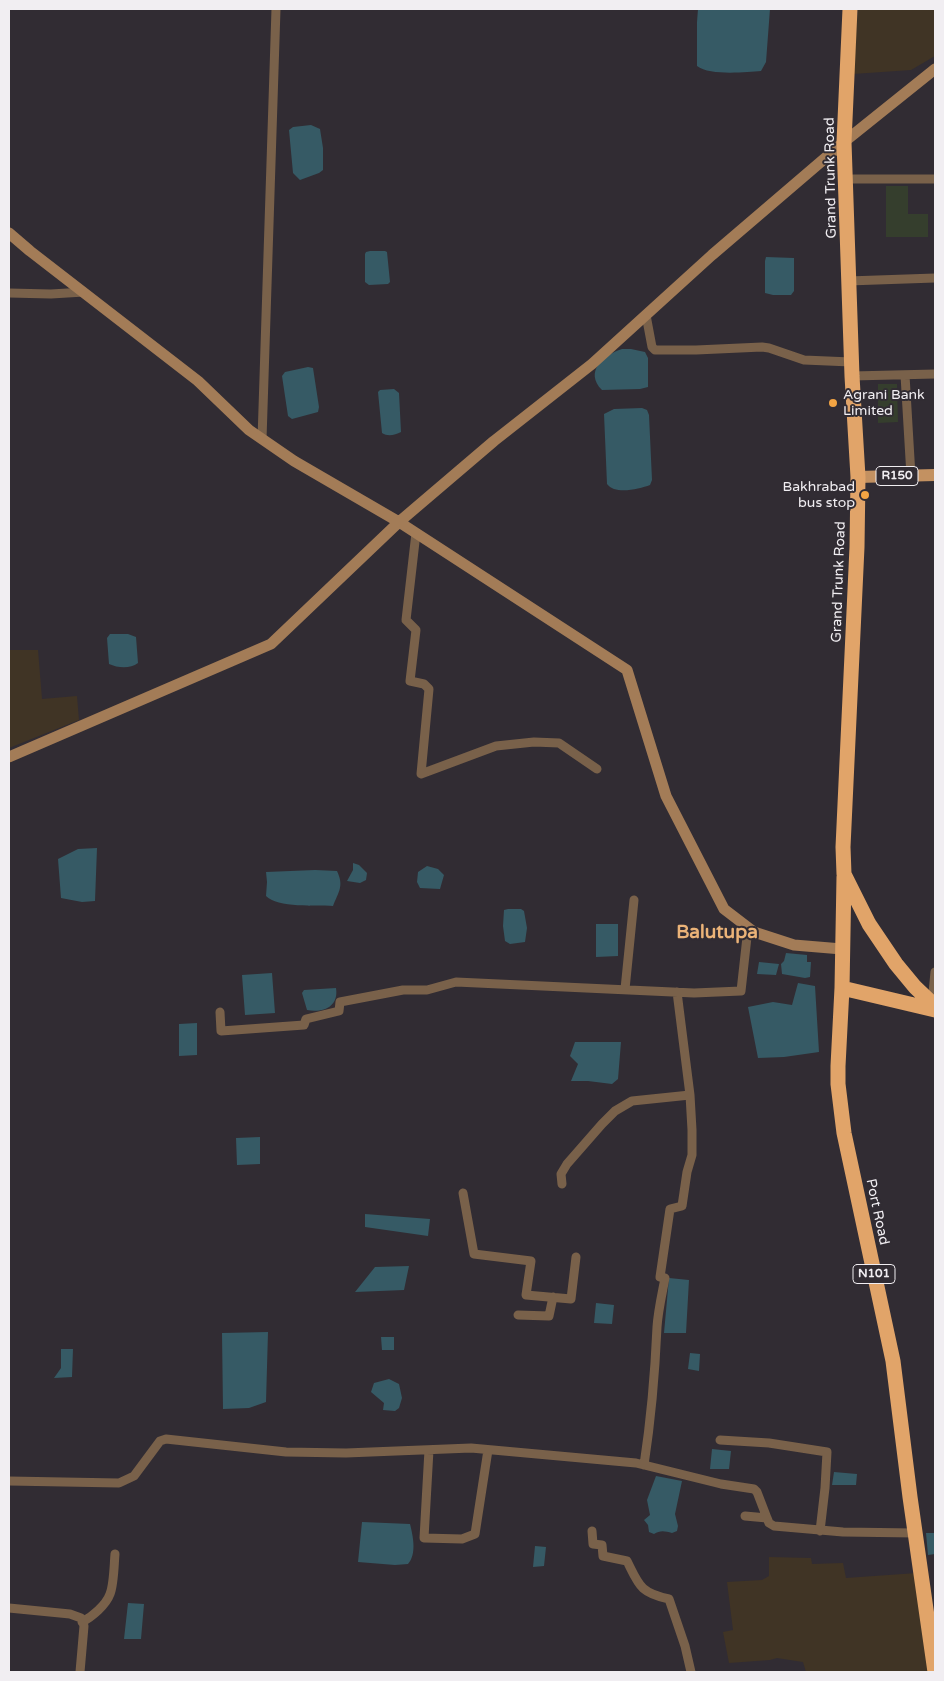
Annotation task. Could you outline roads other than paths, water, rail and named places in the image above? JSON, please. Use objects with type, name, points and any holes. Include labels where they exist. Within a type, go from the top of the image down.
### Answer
[{"type":"highway","name":"Grand Trunk Road","points":[[850,9],[844,142],[851,369],[858,477],[857,567],[843,847],[844,874],[869,924],[886,951],[915,987],[934,1006]]},
{"type":"highway","name":"Port Road","points":[[844,874],[842,988],[838,1066],[841,1112],[848,1153],[893,1361],[935,1672]]},
{"type":"highway","points":[[842,988],[934,1006]]},
{"type":"main road","points":[[9,756],[271,644],[399,522],[494,441],[592,364],[712,255],[844,142],[935,69]]},
{"type":"main road","points":[[9,233],[198,381],[249,430],[294,461],[399,522],[627,670],[666,796],[724,908],[754,932],[794,945],[842,949]]},
{"type":"main road","name":"R150","points":[[858,477],[935,475]]},
{"type":"street","points":[[262,439],[276,9]]},
{"type":"street","points":[[846,179],[935,178]]},
{"type":"street","points":[[848,281],[935,278]]},
{"type":"street","points":[[9,293],[51,294],[84,292]]},
{"type":"street","points":[[646,315],[652,347],[655,350],[706,350],[762,346],[804,360],[851,369],[906,375],[935,374]]},
{"type":"street","points":[[906,375],[911,476]]},
{"type":"street","points":[[416,533],[406,620],[416,630],[410,681],[424,684],[429,689],[421,774],[496,746],[534,742],[559,743],[597,769]]},
{"type":"street","points":[[625,989],[634,900]]},
{"type":"street","points":[[220,1012],[221,1031],[304,1025],[306,1018],[340,1011],[340,1002],[403,990],[426,990],[456,982],[694,993],[741,991],[748,928]]},
{"type":"street","points":[[934,1006],[935,972]]},
{"type":"street","points":[[644,1465],[651,1419],[657,1326],[665,1278],[660,1277],[670,1209],[682,1206],[687,1172],[692,1156],[690,1095],[677,992]]},
{"type":"street","points":[[562,1184],[561,1174],[567,1164],[602,1124],[624,1105],[632,1101],[690,1095]]},
{"type":"street","points":[[463,1193],[474,1254],[531,1261],[526,1295],[571,1299],[576,1257]]},
{"type":"street","points":[[518,1315],[550,1316],[554,1297]]},
{"type":"street","points":[[9,1481],[119,1483],[134,1476],[160,1441],[166,1438],[286,1452],[346,1453],[471,1448],[644,1465],[721,1484],[754,1489],[757,1492],[766,1518],[774,1526],[820,1531],[915,1533]]},
{"type":"street","points":[[720,1440],[825,1451],[827,1463],[820,1531]]},
{"type":"street","points":[[429,1450],[424,1538],[462,1539],[475,1534],[488,1450]]},
{"type":"street","points":[[745,1516],[766,1518]]},
{"type":"street","points":[[592,1530],[593,1544],[602,1545],[603,1556],[627,1561],[638,1582],[651,1595],[669,1599],[685,1646],[691,1672]]},
{"type":"street","points":[[82,1622],[91,1618],[110,1594],[114,1554]]},
{"type":"street","points":[[9,1608],[70,1614],[81,1618],[84,1626],[80,1672]]},
{"type":"water","points":[[698,9],[770,9],[766,62],[761,71],[719,72],[697,66]]},
{"type":"water","points":[[311,125],[320,129],[323,148],[323,170],[300,180],[293,173],[289,130],[293,127]]},
{"type":"water","points":[[370,251],[387,252],[390,282],[388,284],[369,285],[365,282],[365,254]]},
{"type":"water","points":[[766,257],[794,258],[794,291],[791,295],[765,293]]},
{"type":"water","points":[[622,349],[645,352],[648,358],[648,387],[602,390],[597,383],[595,371],[598,365],[608,355]]},
{"type":"water","points":[[308,367],[313,368],[319,407],[318,412],[292,419],[288,416],[282,376],[285,372]]},
{"type":"water","points":[[394,389],[399,393],[401,432],[387,435],[382,433],[378,392],[380,390]]},
{"type":"water","points":[[642,408],[647,410],[649,415],[652,480],[650,485],[640,488],[616,489],[607,484],[604,414],[614,409]]},
{"type":"water","points":[[110,634],[128,634],[136,637],[138,663],[124,667],[109,664],[107,638]]},
{"type":"water","points":[[97,848],[95,901],[82,902],[61,898],[58,859],[78,849]]},
{"type":"water","points":[[353,863],[359,865],[367,873],[366,880],[360,883],[347,881],[353,870]]},
{"type":"water","points":[[427,866],[438,869],[444,875],[440,889],[420,888],[417,882],[418,872]]},
{"type":"water","points":[[337,871],[340,885],[333,906],[288,904],[271,900],[266,896],[266,872]]},
{"type":"water","points":[[521,909],[524,911],[527,928],[525,942],[510,944],[505,941],[503,926],[504,910]]},
{"type":"water","points":[[596,924],[618,924],[618,956],[596,957]]},
{"type":"water","points":[[786,953],[807,955],[807,962],[811,962],[810,977],[805,978],[782,974],[781,964]]},
{"type":"water","points":[[759,962],[779,964],[776,975],[757,974]]},
{"type":"water","points":[[272,973],[275,1013],[245,1015],[242,975]]},
{"type":"water","points":[[798,983],[815,986],[819,1052],[784,1057],[758,1058],[748,1007],[773,1002],[792,1005]]},
{"type":"water","points":[[336,988],[335,1000],[329,1007],[313,1011],[307,1010],[302,993],[304,990]]},
{"type":"water","points":[[197,1023],[197,1055],[179,1056],[179,1024]]},
{"type":"water","points":[[575,1042],[621,1042],[618,1079],[612,1084],[571,1081],[578,1064],[570,1056]]},
{"type":"water","points":[[260,1137],[260,1164],[237,1165],[236,1138]]},
{"type":"water","points":[[365,1214],[430,1219],[428,1236],[365,1227]]},
{"type":"water","points":[[409,1266],[404,1290],[355,1292],[375,1267]]},
{"type":"water","points":[[669,1278],[689,1280],[686,1333],[664,1333]]},
{"type":"water","points":[[596,1303],[614,1305],[612,1324],[594,1323]]},
{"type":"water","points":[[268,1332],[266,1402],[249,1408],[223,1409],[222,1333]]},
{"type":"water","points":[[381,1337],[394,1337],[394,1350],[382,1350]]},
{"type":"water","points":[[61,1349],[73,1349],[72,1377],[54,1378],[61,1368]]},
{"type":"water","points":[[690,1353],[700,1354],[699,1371],[688,1369]]},
{"type":"water","points":[[389,1379],[399,1384],[402,1398],[399,1408],[395,1411],[383,1410],[384,1403],[371,1392],[374,1383]]},
{"type":"water","points":[[712,1449],[731,1451],[729,1469],[710,1469]]},
{"type":"water","points":[[834,1472],[857,1474],[856,1485],[832,1485]]},
{"type":"water","points":[[656,1476],[682,1481],[675,1514],[678,1526],[677,1531],[672,1533],[663,1531],[654,1534],[649,1532],[648,1525],[644,1520],[650,1515],[647,1500]]},
{"type":"water","points":[[362,1522],[410,1524],[413,1539],[413,1555],[408,1564],[395,1565],[358,1562]]},
{"type":"water","points":[[926,1533],[935,1533],[935,1554],[928,1555]]},
{"type":"water","points":[[535,1546],[546,1547],[544,1566],[533,1567]]},
{"type":"water","points":[[128,1603],[144,1604],[141,1639],[124,1639]]},
{"type":"place","name":"Agrani Bank Limited","points":[[833,403]]},
{"type":"place","name":"Bakhrabad bus stop","points":[[865,495]]},
{"type":"district","name":"Balutupa","points":[[717,933]]}]
